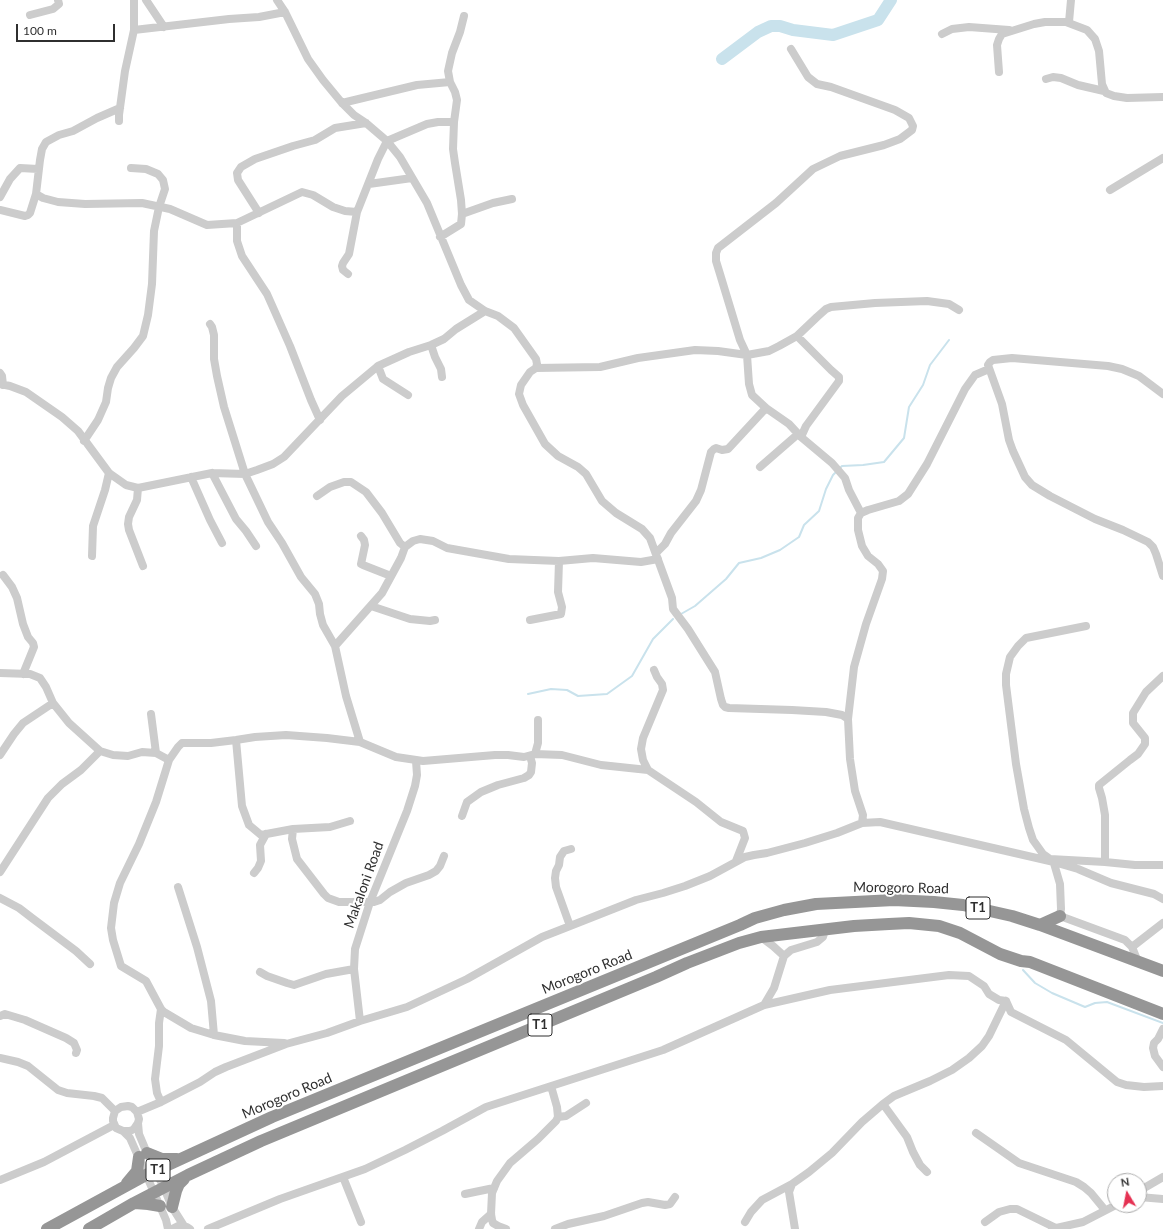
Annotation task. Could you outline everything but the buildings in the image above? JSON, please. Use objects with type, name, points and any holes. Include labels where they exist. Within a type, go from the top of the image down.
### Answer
[{"type":"highway","name":"Morogoro Road","points":[[47,1229],[151,1173],[272,1117],[740,926],[754,918],[784,910],[816,904],[894,900],[934,902],[987,910],[1040,925],[1163,972]]},
{"type":"highway","points":[[1040,925],[1060,916]]},
{"type":"highway","name":"T1","points":[[89,1229],[134,1203],[188,1175],[261,1141],[687,963],[739,943],[761,937],[903,923],[938,926],[960,933],[1000,954],[1021,961],[1030,962],[1163,1014]]},
{"type":"highway","points":[[123,1187],[136,1171],[143,1155],[162,1159],[180,1159]]},
{"type":"highway","points":[[134,1203],[166,1206],[179,1184],[188,1175]]},
{"type":"street","points":[[30,15],[53,9],[58,4],[58,0]]},
{"type":"street","points":[[119,121],[125,71],[134,30],[134,0]]},
{"type":"street","points":[[146,0],[164,27]]},
{"type":"street","points":[[277,0],[285,12],[308,59],[323,80],[342,103],[354,115],[387,141],[400,157],[427,203],[440,237],[469,300],[485,311],[498,316],[514,328],[536,359],[536,368]]},
{"type":"street","points":[[1069,22],[1071,0]]},
{"type":"street","points":[[134,30],[259,17],[285,12]]},
{"type":"street","points":[[440,237],[461,224],[461,200],[454,149],[454,122],[457,100],[450,82],[448,71],[452,52],[460,32],[464,16]]},
{"type":"street","points":[[999,72],[997,53],[998,41],[1002,34],[1012,30],[1046,22],[1069,22],[1087,30],[1095,39],[1099,51],[1104,91]]},
{"type":"street","points":[[942,34],[952,29],[969,26],[1012,30]]},
{"type":"street","points":[[791,49],[808,77],[817,84],[831,87],[895,110],[908,118],[913,126],[912,130],[900,139],[884,145],[840,156],[813,169],[776,203],[718,248],[716,261],[740,340],[747,354],[749,384],[752,395],[766,408],[784,420],[800,436],[832,463],[845,478],[849,490],[861,513]]},
{"type":"street","points":[[1046,79],[1053,77],[1063,78],[1078,85],[1104,91],[1114,96],[1127,98],[1163,97]]},
{"type":"street","points":[[342,103],[418,85],[450,82]]},
{"type":"street","points":[[0,210],[25,216],[30,213],[36,194],[38,169],[42,149],[46,142],[59,135],[73,131],[120,108]]},
{"type":"street","points":[[348,274],[342,270],[342,266],[349,254],[357,212],[378,159],[387,141],[427,124],[454,122]]},
{"type":"street","points":[[259,213],[238,180],[237,173],[242,167],[255,159],[315,140],[335,128],[366,123]]},
{"type":"street","points":[[1110,190],[1163,158]]},
{"type":"street","points":[[0,197],[10,179],[20,168],[38,169]]},
{"type":"street","points":[[84,441],[106,402],[108,388],[117,367],[143,336],[148,315],[152,284],[155,221],[165,189],[163,180],[158,174],[146,169],[131,168]]},
{"type":"street","points":[[369,184],[412,178]]},
{"type":"street","points":[[36,194],[43,198],[58,202],[85,204],[142,203],[170,208],[207,225],[237,223],[302,192],[333,207],[346,211],[357,212]]},
{"type":"street","points":[[462,214],[493,203],[512,199]]},
{"type":"street","points":[[237,223],[237,241],[242,256],[267,294],[276,312],[320,420]]},
{"type":"street","points":[[848,719],[842,715],[826,712],[729,708],[723,705],[715,672],[688,629],[673,609],[672,598],[650,538],[642,528],[616,513],[602,501],[586,474],[578,467],[558,456],[545,444],[523,405],[519,394],[521,385],[530,372],[536,368],[600,367],[638,358],[695,350],[747,354],[769,351],[797,336],[828,308],[875,303],[927,301],[950,304],[959,310]]},
{"type":"street","points":[[0,373],[2,376],[1,384],[26,392],[45,404],[78,431],[109,473],[126,484],[138,488],[212,473],[245,474],[268,466],[284,457],[342,396],[378,366],[409,352],[444,339],[456,329],[485,311]]},
{"type":"street","points":[[210,324],[214,335],[216,376],[245,474],[268,522],[282,543],[305,584],[315,594],[324,625],[335,646],[346,696],[360,742]]},
{"type":"street","points":[[760,467],[800,436],[839,381],[839,377],[830,370],[797,336]]},
{"type":"street","points":[[431,345],[441,369],[442,377]]},
{"type":"street","points":[[1163,394],[1139,376],[1122,369],[1108,366],[1006,358],[991,361],[988,364],[1002,404],[1009,440],[1025,478],[1040,490],[1082,513],[1148,542],[1153,547],[1163,576]]},
{"type":"street","points":[[378,366],[383,378],[408,395]]},
{"type":"street","points":[[862,823],[863,814],[856,790],[850,759],[848,719],[854,667],[866,624],[882,579],[883,571],[878,564],[868,556],[862,546],[858,530],[858,518],[861,513],[899,501],[908,494],[927,464],[965,389],[976,375],[989,369]]},
{"type":"street","points":[[335,646],[382,593],[401,558],[404,547],[420,538],[433,541],[447,548],[509,559],[559,561],[593,558],[641,562],[657,556],[671,533],[696,502],[701,490],[711,452],[716,448],[722,450],[728,449],[766,408]]},
{"type":"street","points":[[92,556],[93,526],[109,473]]},
{"type":"street","points":[[212,473],[236,519],[256,546]]},
{"type":"street","points":[[191,477],[222,543]]},
{"type":"street","points":[[317,496],[330,487],[344,482],[351,482],[366,492],[382,513],[404,547]]},
{"type":"street","points":[[138,488],[138,500],[129,517],[128,524],[143,566]]},
{"type":"street","points":[[361,536],[366,545],[361,564],[391,576]]},
{"type":"street","points":[[530,620],[561,614],[562,607],[558,592],[559,561]]},
{"type":"street","points":[[3,575],[12,587],[17,598],[23,624],[34,647],[23,674]]},
{"type":"street","points":[[371,606],[410,619],[435,620]]},
{"type":"street","points":[[1086,626],[1026,638],[1010,657],[1006,674],[1006,686],[1016,764],[1028,828],[1033,840],[1047,858],[1111,882],[1154,894],[1163,899]]},
{"type":"street","points":[[648,770],[643,760],[641,750],[643,738],[663,690],[661,682],[654,670]]},
{"type":"street","points":[[0,673],[30,674],[40,678],[46,686],[53,703],[70,723],[100,751],[113,755],[128,756],[142,752],[156,753],[169,760]]},
{"type":"street","points":[[1104,862],[1105,815],[1099,785],[1138,754],[1145,744],[1145,738],[1133,723],[1133,713],[1146,692],[1163,676]]},
{"type":"street","points":[[0,755],[23,723],[53,703]]},
{"type":"street","points":[[151,714],[156,753]]},
{"type":"street","points":[[462,816],[467,802],[480,792],[529,775],[538,742],[538,720]]},
{"type":"street","points":[[286,1044],[245,1042],[191,1028],[161,1009],[146,981],[121,966],[111,928],[114,903],[120,884],[142,837],[156,802],[169,760],[182,743],[211,743],[255,737],[286,735],[360,742],[396,757],[423,762],[495,754],[524,757],[535,754],[562,755],[600,765],[648,770],[696,802],[721,822],[743,831],[745,838],[736,861]]},
{"type":"street","points":[[236,740],[242,806],[249,825],[261,835],[293,829],[330,827],[350,821]]},
{"type":"street","points":[[0,872],[48,798],[62,784],[81,770],[100,751]]},
{"type":"street","name":"Makaloni Road","points":[[360,1021],[354,968],[355,949],[370,902],[407,811],[417,775],[416,760]]},
{"type":"street","points":[[137,1112],[161,1102],[200,1082],[215,1072],[286,1044],[327,1033],[360,1021],[407,1007],[467,979],[542,937],[636,900],[663,893],[710,876],[736,861],[754,854],[767,853],[805,843],[862,823],[880,822],[1054,861],[1163,865]]},
{"type":"street","points":[[293,829],[292,839],[297,859],[324,894],[328,898],[338,902],[374,902],[380,900],[390,892],[406,883],[436,871],[444,856]]},
{"type":"street","points":[[254,873],[261,860],[260,845],[266,834]]},
{"type":"street","points":[[570,926],[556,887],[555,878],[560,857],[564,851],[571,849]]},
{"type":"street","points":[[1054,861],[1060,884],[1060,916],[1120,937],[1128,942],[1132,947],[1138,962]]},
{"type":"street","points":[[178,887],[197,947],[211,1000],[214,1035]]},
{"type":"street","points":[[0,898],[32,918],[76,951],[90,964]]},
{"type":"street","points":[[1132,947],[1163,923]]},
{"type":"street","points":[[764,1005],[774,988],[784,956],[791,950],[817,942],[823,937],[825,930]]},
{"type":"street","points":[[761,937],[784,956]]},
{"type":"street","points":[[260,972],[267,976],[294,984],[326,974],[354,968]]},
{"type":"street","points":[[208,1229],[223,1226],[280,1199],[365,1169],[405,1150],[486,1107],[663,1050],[764,1005],[830,990],[949,975],[969,976],[984,986],[989,994],[999,1000],[1006,1001]]},
{"type":"street","points":[[1006,1001],[1011,1012],[1066,1040],[1117,1082],[1126,1085],[1144,1087],[1163,1086]]},
{"type":"street","points":[[745,1222],[751,1212],[762,1200],[792,1184],[809,1172],[832,1153],[862,1122],[883,1104],[894,1096],[952,1070],[969,1058],[982,1046],[989,1036],[1006,1001]]},
{"type":"street","points":[[161,1009],[159,1023],[160,1046],[155,1080],[157,1093],[161,1102]]},
{"type":"street","points":[[0,1016],[5,1014],[25,1020],[66,1038],[74,1043],[76,1054]]},
{"type":"street","points":[[1163,1029],[1161,1038],[1154,1043],[1153,1048],[1163,1067]]},
{"type":"street","points":[[0,1058],[28,1066],[58,1090],[67,1093],[102,1098],[115,1111]]},
{"type":"street","points":[[506,1229],[493,1223],[490,1214],[492,1193],[497,1181],[510,1163],[538,1138],[558,1117],[551,1086]]},
{"type":"street","points":[[558,1117],[566,1116],[586,1103]]},
{"type":"street","points":[[883,1104],[907,1137],[920,1165],[927,1172]]},
{"type":"street","points":[[143,1155],[130,1138],[114,1125],[113,1118],[115,1111],[118,1108],[125,1106],[132,1107],[137,1112],[143,1155],[166,1206],[187,1227]]},
{"type":"street","points":[[123,1131],[130,1131],[134,1129],[138,1123]]},
{"type":"street","points":[[0,1180],[44,1162],[114,1125]]},
{"type":"street","points":[[976,1133],[1019,1164],[1064,1178],[1084,1187],[1105,1210],[1083,1222],[1054,1229],[1017,1209],[999,1212],[985,1222]]},
{"type":"street","points":[[151,1173],[166,1206],[166,1220],[168,1229]]},
{"type":"street","points":[[343,1177],[361,1222]]},
{"type":"street","points":[[1147,1186],[1163,1177]]},
{"type":"street","points":[[792,1184],[789,1192],[795,1229]]},
{"type":"street","points":[[465,1194],[494,1188]]},
{"type":"street","points":[[555,1229],[568,1224],[604,1216],[642,1203],[648,1202],[665,1205],[670,1204],[675,1197]]},
{"type":"street","points":[[1147,1198],[1163,1199]]},
{"type":"street","points":[[478,1229],[482,1222],[490,1214]]},
{"type":"street","points":[[172,1229],[176,1226],[187,1227]]},
{"type":"waterway","points":[[722,59],[758,32],[771,26],[780,26],[793,30],[833,35],[878,20],[891,0]]},
{"type":"waterway","points":[[839,469],[842,466],[884,462],[904,438],[909,407],[923,385],[930,365],[949,340]]},
{"type":"waterway","points":[[681,614],[695,606],[726,579],[739,563],[761,558],[780,550],[799,537],[804,525],[819,511],[826,489],[836,472]]},
{"type":"waterway","points":[[528,694],[551,689],[567,690],[578,696],[607,694],[632,676],[653,639],[673,619]]},
{"type":"waterway","points":[[1023,970],[1035,983],[1052,993],[1085,1007],[1095,1003],[1107,1002],[1163,1023]]}]
